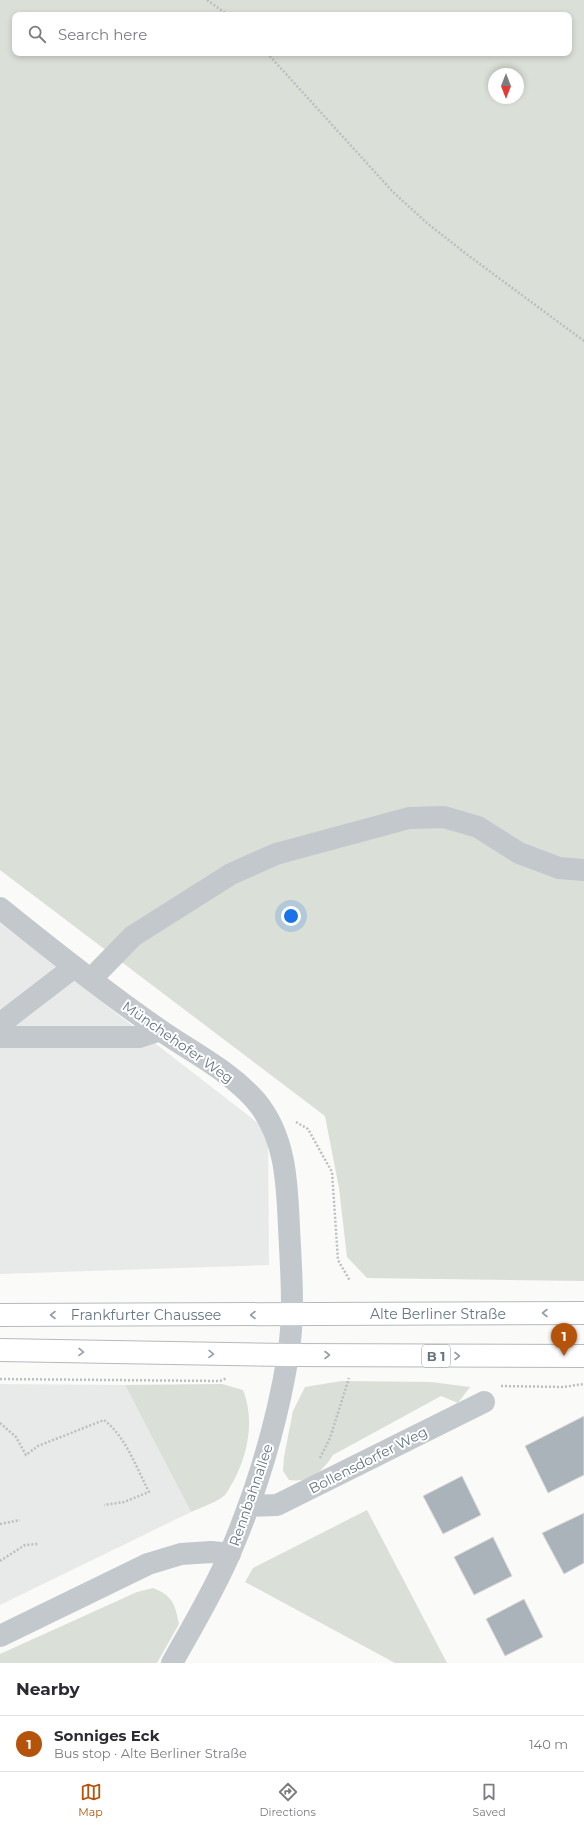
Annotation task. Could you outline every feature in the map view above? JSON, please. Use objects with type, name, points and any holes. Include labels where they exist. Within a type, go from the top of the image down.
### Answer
[{"type":"main road","name":"Alte Berliner Straße","points":[[292,1315],[584,1313]]},
{"type":"main road","name":"Frankfurter Chaussee","points":[[0,1316],[292,1315]]},
{"type":"main road","name":"B 1","points":[[0,1350],[288,1355],[584,1356]]},
{"type":"street","points":[[0,1024],[83,973],[133,936],[231,874],[276,854],[409,818],[444,817],[478,827],[519,853],[559,868],[584,870]]},
{"type":"street","name":"Münchehofer Weg","points":[[0,908],[83,973],[160,1030],[231,1076],[256,1102],[273,1127],[283,1157],[287,1187],[292,1315]]},
{"type":"street","points":[[0,1037],[139,1037],[160,1030]]},
{"type":"street","name":"Rennbahnallee","points":[[172,1663],[230,1554],[249,1506],[269,1445],[288,1355],[292,1315]]},
{"type":"street","name":"Bollensdorfer Weg","points":[[249,1506],[277,1505],[490,1394]]},
{"type":"street","points":[[0,1636],[148,1564],[181,1554],[211,1552],[230,1554]]},
{"type":"path","points":[[207,0],[224,12]]},
{"type":"path","points":[[270,56],[393,192],[427,223],[584,341]]},
{"type":"path","points":[[295,1122],[308,1129],[332,1172],[338,1260],[350,1281]]},
{"type":"path","points":[[0,1379],[220,1381],[228,1378]]},
{"type":"path","points":[[317,1462],[330,1438],[349,1378],[356,1378]]},
{"type":"path","points":[[490,1394],[510,1388],[584,1384]]},
{"type":"path","points":[[0,1423],[16,1437],[26,1455],[38,1446],[104,1420],[114,1427],[127,1448],[148,1492],[124,1502],[104,1505]]},
{"type":"path","points":[[0,1524],[20,1520]]},
{"type":"path","points":[[0,1561],[25,1545],[38,1544]]},
{"type":"shaded area","points":[[0,0],[584,0],[584,1281],[367,1278],[347,1257],[339,1188],[325,1116],[0,870]]},
{"type":"shaded area","points":[[0,923],[254,1120],[268,1133],[269,1265],[0,1274]]},
{"type":"shaded area","points":[[342,1381],[431,1382],[470,1387],[458,1403],[441,1396],[333,1455],[315,1475],[303,1480],[289,1480],[283,1471],[284,1457],[293,1411],[305,1387]]},
{"type":"shaded area","points":[[0,1384],[125,1385],[191,1512],[0,1605]]},
{"type":"shaded area","points":[[222,1384],[243,1390],[249,1413],[246,1448],[243,1460],[225,1495],[214,1502],[191,1512],[125,1385]]},
{"type":"shaded area","points":[[367,1510],[447,1663],[395,1663],[245,1582],[253,1568]]},
{"type":"shaded area","points":[[153,1588],[165,1594],[172,1602],[179,1624],[157,1663],[0,1663],[0,1654],[137,1592]]},
{"type":"building","points":[[584,1416],[584,1475],[548,1493],[525,1446]]},
{"type":"building","points":[[462,1476],[481,1515],[443,1534],[423,1496]]},
{"type":"building","points":[[584,1513],[584,1563],[564,1574],[542,1533]]},
{"type":"building","points":[[493,1537],[512,1576],[474,1595],[454,1557]]},
{"type":"building","points":[[524,1599],[543,1637],[505,1656],[486,1619]]},
{"type":"place","name":"Sonniges Eck","points":[[564,1356]]}]
